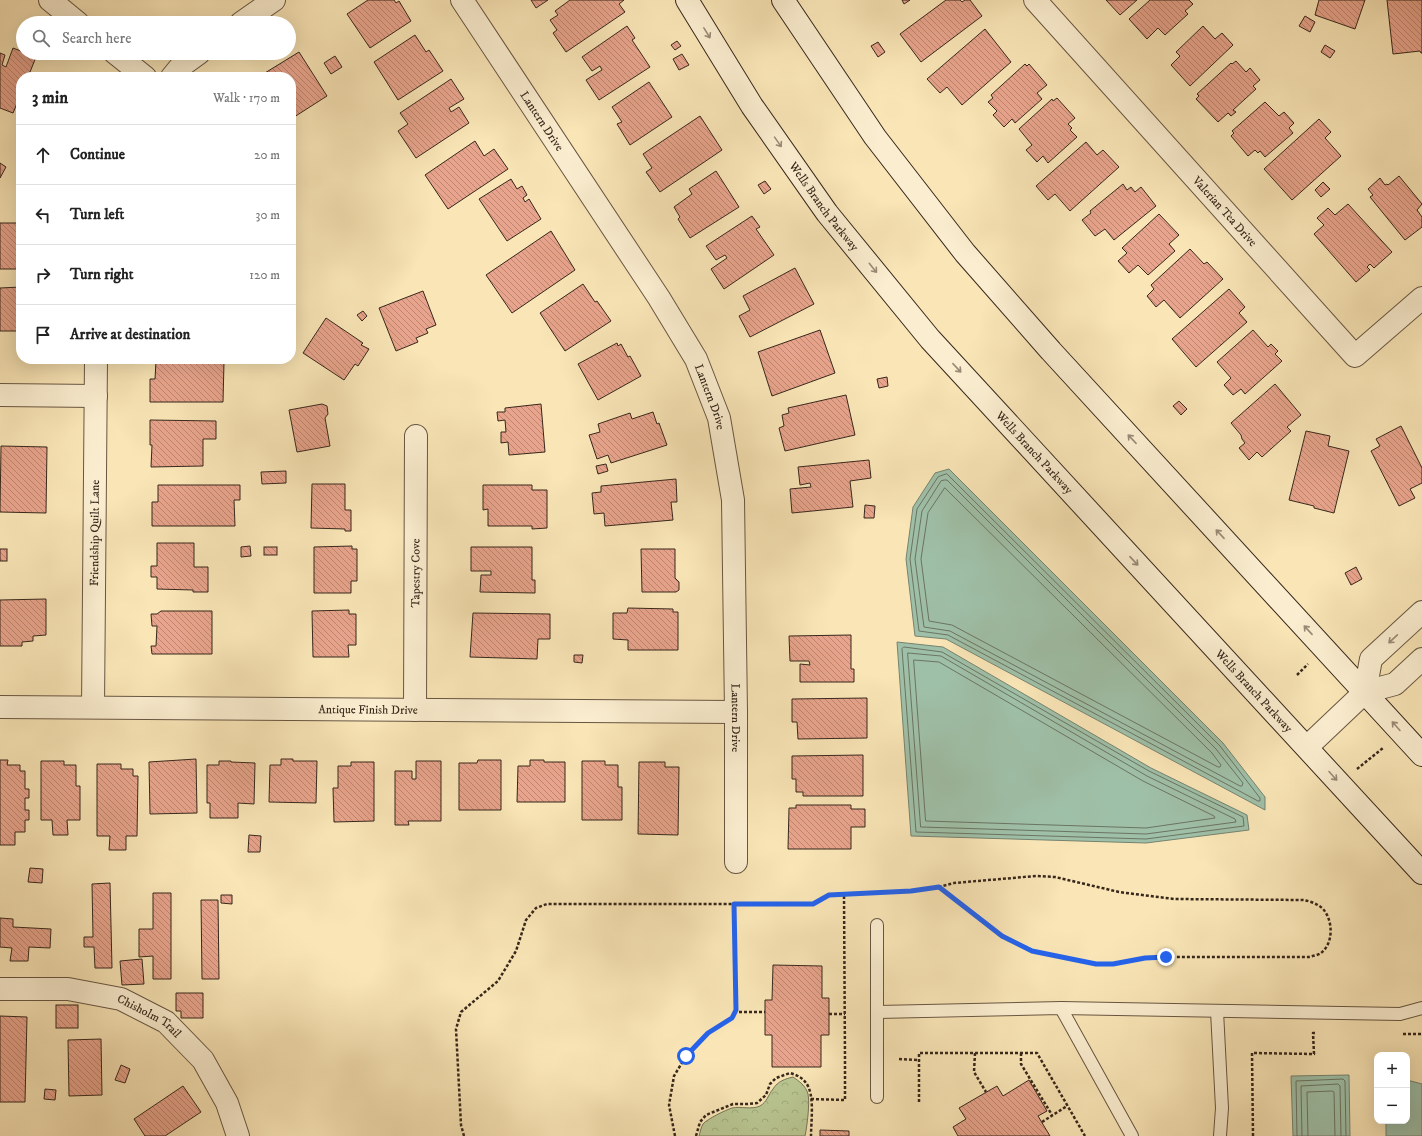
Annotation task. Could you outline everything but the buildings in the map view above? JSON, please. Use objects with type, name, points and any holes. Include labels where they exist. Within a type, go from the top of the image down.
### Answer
[{"type":"street","points":[[50,0],[69,16]]},
{"type":"street","points":[[251,16],[274,0]]},
{"type":"street","name":"Lantern Drive","points":[[462,0],[659,298],[696,359],[719,418],[733,500],[736,712],[736,862]]},
{"type":"street","name":"Wells Branch Parkway","points":[[687,0],[752,106],[827,213],[930,339],[1422,873]]},
{"type":"street","points":[[783,0],[875,137],[965,253],[1051,351],[1422,754]]},
{"type":"street","name":"Valerian Tea Drive","points":[[1035,0],[1355,356],[1422,298]]},
{"type":"street","points":[[124,60],[139,72]]},
{"type":"street","points":[[176,72],[189,60]]},
{"type":"street","name":"Friendship Quilt Lane","points":[[93,707],[96,364]]},
{"type":"street","points":[[0,395],[96,396]]},
{"type":"street","name":"Tapestry Cove","points":[[415,710],[416,436]]},
{"type":"street","points":[[1365,692],[1371,659],[1422,612]]},
{"type":"street","points":[[1307,747],[1365,692],[1395,684],[1422,659]]},
{"type":"street","name":"Antique Finish Drive","points":[[0,707],[736,712]]},
{"type":"street","name":"Chisholm Trail","points":[[0,989],[68,989],[121,999],[166,1022],[203,1060],[227,1103],[238,1136]]},
{"type":"lane","points":[[877,925],[877,1097]]},
{"type":"lane","points":[[878,1012],[1061,1008],[1400,1014],[1422,1008]]},
{"type":"lane","points":[[1061,1008],[1132,1136]]},
{"type":"lane","points":[[1217,1010],[1222,1108],[1220,1136]]},
{"type":"path","points":[[1297,675],[1313,660]]},
{"type":"path","points":[[1354,771],[1388,743]]},
{"type":"path","points":[[464,1136],[461,1125],[456,1029],[461,1012],[498,981],[516,951],[526,920],[536,908],[548,904],[813,904],[829,895],[911,891],[954,883],[1036,876],[1055,877],[1119,892],[1174,899],[1310,901],[1323,908],[1329,919],[1331,930],[1329,942],[1322,952],[1309,957],[1166,957],[1145,958],[1113,964],[1096,964],[1032,951],[1002,936],[939,887]]},
{"type":"path","points":[[811,1100],[845,1100],[844,894]]},
{"type":"path","points":[[675,1136],[668,1105],[674,1076],[686,1056],[708,1033],[732,1018],[736,1010],[734,904]]},
{"type":"path","points":[[734,1012],[765,1012]]},
{"type":"path","points":[[829,1014],[845,1014]]},
{"type":"path","points":[[1253,1136],[1252,1053],[1314,1054],[1313,1033],[1321,1033]]},
{"type":"path","points":[[1397,1034],[1422,1034]]},
{"type":"path","points":[[919,1102],[919,1052],[1037,1053],[1085,1136]]},
{"type":"path","points":[[975,1053],[974,1072],[986,1092]]},
{"type":"path","points":[[1021,1053],[1021,1064],[1052,1115]]},
{"type":"path","points":[[899,1060],[919,1060]]},
{"type":"path","points":[[696,1136],[700,1122],[706,1115],[733,1104],[757,1103],[766,1095],[770,1084],[776,1078],[790,1072],[806,1082],[810,1089],[811,1136]]},
{"type":"path","points":[[1042,1122],[1067,1106]]},
{"type":"green space","points":[[793,1077],[804,1086],[809,1098],[805,1136],[699,1136],[703,1124],[708,1120],[732,1108],[753,1108],[760,1106],[779,1082]]},
{"type":"water","points":[[949,469],[1223,743],[1265,797],[1265,810],[946,639],[915,636],[906,559],[913,507],[935,473]]},
{"type":"water","points":[[897,642],[943,647],[1151,768],[1247,815],[1249,830],[1146,843],[911,836]]},
{"type":"water","points":[[1349,1075],[1350,1136],[1293,1136],[1291,1076]]},
{"type":"water","points":[[1410,1081],[1422,1084],[1422,1136],[1386,1136],[1386,1124],[1410,1124]]},
{"type":"route","points":[[686,1056],[708,1033],[732,1018],[736,1010],[734,904],[813,904],[829,895],[911,891],[939,887],[1002,936],[1032,951],[1096,964],[1113,964],[1145,958],[1166,957]]}]
